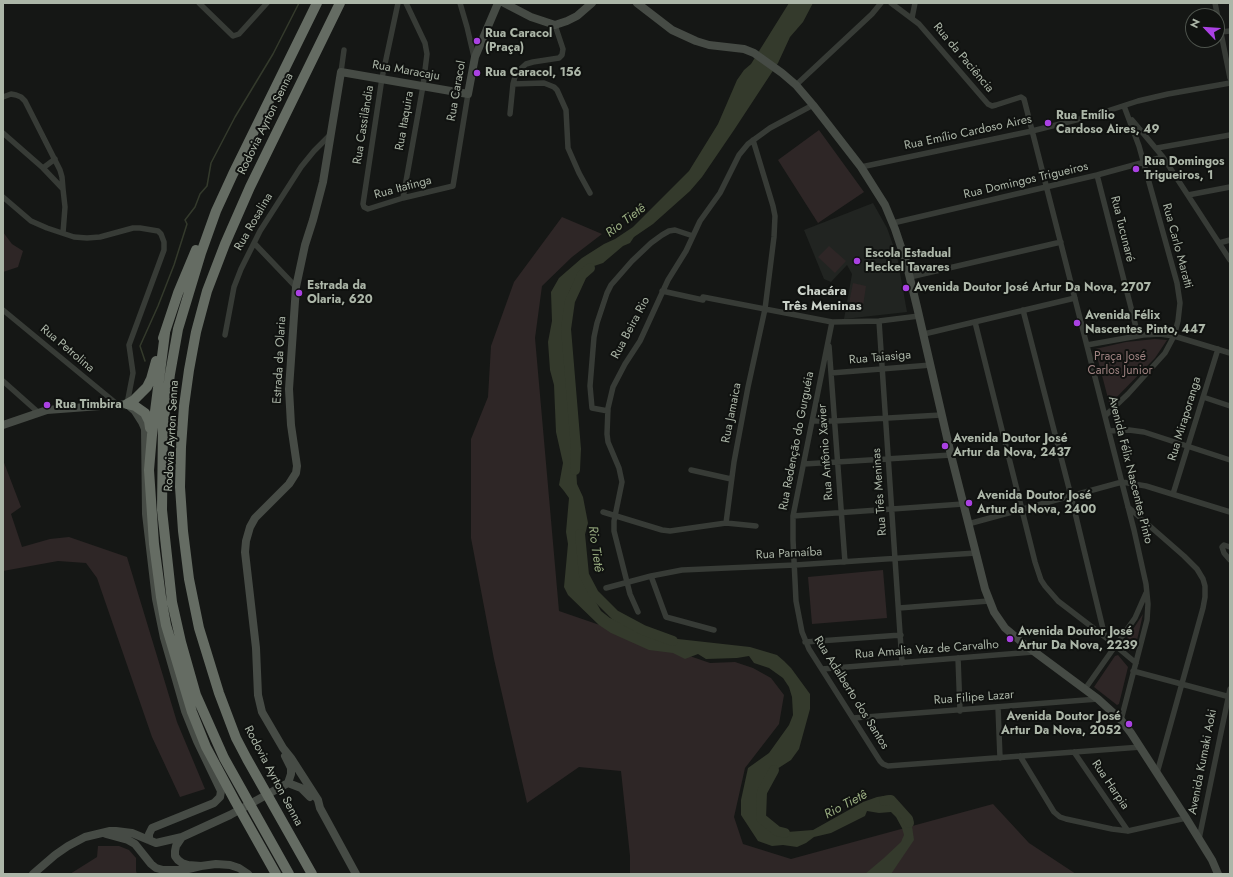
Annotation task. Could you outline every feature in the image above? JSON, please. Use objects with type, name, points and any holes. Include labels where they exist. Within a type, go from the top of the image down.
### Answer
[{"type":"highway","name":"Rodovia Ayrton Senna","points":[[289,874],[224,758],[196,695],[181,642],[172,602],[162,510],[162,470],[164,425],[170,374],[178,329],[190,285],[216,211],[317,3]]},
{"type":"highway","name":"Rodovia Ayrton Senna","points":[[312,874],[236,738],[219,693],[199,628],[189,579],[183,531],[180,486],[181,447],[184,406],[189,370],[196,332],[207,292],[225,244],[250,187],[340,3]]},
{"type":"highway","points":[[122,404],[140,395],[149,383],[191,260],[216,211]]},
{"type":"highway","points":[[165,333],[149,470],[153,537],[160,597],[166,625],[199,730],[244,818],[276,874]]},
{"type":"highway","points":[[122,404],[135,406],[147,416],[152,436]]},
{"type":"highway","points":[[244,818],[268,874]]},
{"type":"highway","points":[[307,864],[317,874]]},
{"type":"main road","name":"Rua Caracol","points":[[468,94],[474,57],[498,3]]},
{"type":"main road","points":[[504,3],[531,17],[555,25],[577,16],[592,3]]},
{"type":"main road","points":[[637,3],[672,30],[709,45],[744,49],[754,53],[782,73],[796,85],[813,105],[861,167],[878,193],[893,223],[910,277],[931,365],[941,415],[968,524],[989,600],[994,612],[1005,628],[1033,652],[1098,699],[1121,720],[1158,773],[1212,860],[1218,874]]},
{"type":"main road","name":"Rua Maracaju","points":[[340,72],[382,78],[468,94]]},
{"type":"main road","name":"Estrada da Olaria","points":[[340,72],[320,194],[305,245],[296,287],[289,389],[291,425],[297,466],[296,473],[289,484],[255,518],[248,534],[245,552],[256,648],[258,695],[262,712],[283,748],[318,800],[320,808],[356,874]]},
{"type":"main road","points":[[3,426],[47,410],[122,404],[135,411],[142,422],[146,435],[146,514],[156,599],[164,638],[185,711],[197,741],[221,791],[220,797],[214,803],[152,828],[149,834],[149,840]]},
{"type":"main road","name":"Estrada da Olaria","points":[[283,748],[291,768],[291,774],[286,785],[301,788],[306,791],[320,808]]},
{"type":"main road","points":[[33,874],[55,854],[85,837],[110,831],[123,831],[156,843],[182,837],[230,815],[286,785]]},
{"type":"main road","points":[[103,833],[128,840],[135,844],[151,864],[156,868],[163,870],[184,870],[216,864],[230,865],[239,868],[248,874]]},
{"type":"main road","points":[[182,837],[176,846],[175,856],[178,860],[188,865],[200,866]]},
{"type":"street","points":[[199,3],[233,36],[239,34],[267,3]]},
{"type":"street","name":"Rua Cassilândia","points":[[362,204],[382,78],[398,3]]},
{"type":"street","name":"Rua Itaquira","points":[[403,198],[423,86],[427,48],[406,3]]},
{"type":"street","points":[[460,3],[474,57]]},
{"type":"street","points":[[796,85],[872,14],[881,3]]},
{"type":"street","points":[[912,18],[915,3]]},
{"type":"street","name":"Rua da Paciência","points":[[895,4],[912,18],[988,104],[992,106],[1021,97],[1024,99]]},
{"type":"street","points":[[510,114],[513,84],[516,73],[526,64],[561,57],[563,49],[555,25]]},
{"type":"street","points":[[1224,48],[1230,78]]},
{"type":"street","points":[[340,72],[344,50]]},
{"type":"street","points":[[513,84],[544,83],[554,87],[557,90],[566,110],[568,148],[590,193]]},
{"type":"street","name":"Rua Emílio Cardoso Aires","points":[[861,167],[1032,131],[1092,116],[1168,94],[1230,83]]},
{"type":"street","points":[[3,97],[11,94],[21,97],[25,101],[55,159],[62,177],[65,207],[63,233]]},
{"type":"street","name":"Rua Caracol","points":[[453,186],[468,94]]},
{"type":"street","name":"Avenida Félix Nascentes Pinto","points":[[1024,99],[1142,562],[1146,591],[1147,620],[1121,720]]},
{"type":"street","name":"Rua Beira Rio","points":[[638,612],[626,582],[614,531],[622,482],[619,468],[608,442],[607,434],[608,411],[613,387],[640,340],[662,291],[686,251],[700,221],[720,193],[740,155],[753,140],[770,128],[813,105]]},
{"type":"street","name":"Rua Carlo Maratti","points":[[1105,416],[1128,394],[1165,354],[1174,336],[1178,321],[1179,294],[1144,162],[1124,106]]},
{"type":"street","points":[[1129,117],[1163,157],[1230,260]]},
{"type":"street","points":[[3,133],[43,168],[63,189]]},
{"type":"street","points":[[1156,148],[1230,135]]},
{"type":"street","name":"Rua Rosalina","points":[[225,334],[234,287],[241,269],[266,220],[301,167],[314,151],[330,136]]},
{"type":"street","name":"Rua Jamaica","points":[[726,523],[731,479],[748,387],[765,309],[774,243],[775,216],[770,192],[753,140]]},
{"type":"street","name":"Rua Domingos Trigueiros","points":[[893,223],[1097,175],[1163,157]]},
{"type":"street","points":[[43,168],[55,159]]},
{"type":"street","name":"Rua Tucunaré","points":[[1097,175],[1138,336]]},
{"type":"street","name":"Rua Itatinga","points":[[362,204],[368,209],[403,198],[453,186]]},
{"type":"street","points":[[1188,195],[1230,187]]},
{"type":"street","points":[[3,197],[31,221],[74,237],[94,238],[133,228],[140,228],[158,230],[163,238],[164,250],[129,345],[133,373],[122,404]]},
{"type":"street","points":[[608,411],[593,408],[590,399],[594,336],[604,298],[611,285],[641,252],[662,235],[669,231],[675,230],[693,236]]},
{"type":"street","points":[[1219,243],[1230,240]]},
{"type":"street","points":[[910,277],[1061,242]]},
{"type":"street","points":[[254,243],[296,287]]},
{"type":"street","points":[[662,291],[832,322],[879,321],[919,316]]},
{"type":"street","points":[[924,334],[1075,298]]},
{"type":"street","name":"Rua Petrolina","points":[[3,310],[122,404]]},
{"type":"street","points":[[1023,310],[1071,496],[1105,637]]},
{"type":"street","name":"Rua Três Meninas","points":[[879,321],[902,663]]},
{"type":"street","name":"Rua Redenção do Gurguéia","points":[[795,565],[793,516],[832,322]]},
{"type":"street","points":[[975,322],[1035,562],[1045,586],[1058,601],[1136,663]]},
{"type":"street","points":[[1087,345],[1138,336],[1160,334],[1174,336],[1230,353]]},
{"type":"street","name":"Rua Antônio Xavier","points":[[828,340],[845,562]]},
{"type":"street","name":"Rua Miraporanga","points":[[1173,494],[1218,350]]},
{"type":"street","name":"Rua Taiasiga","points":[[831,373],[931,365]]},
{"type":"street","points":[[3,381],[39,413]]},
{"type":"street","points":[[1203,397],[1230,406]]},
{"type":"street","points":[[812,421],[886,419],[941,415]]},
{"type":"street","points":[[1109,431],[1129,430],[1144,432],[1230,460]]},
{"type":"street","points":[[804,464],[951,455]]},
{"type":"street","points":[[691,470],[731,479]]},
{"type":"street","points":[[968,524],[1122,482],[1135,483],[1230,512]]},
{"type":"street","points":[[793,516],[841,514],[963,504]]},
{"type":"street","points":[[1128,506],[1197,569],[1205,586],[1203,608],[1158,773]]},
{"type":"street","points":[[603,512],[656,529],[670,531],[726,523],[756,526]]},
{"type":"street","points":[[1230,547],[1222,547],[1224,553],[1230,560]]},
{"type":"street","name":"Rua Parnaíba","points":[[606,588],[651,576],[688,570],[795,565],[976,553]]},
{"type":"street","name":"Rua Adalberto dos Santos","points":[[795,565],[798,614],[805,642],[880,761],[885,766],[1141,747]]},
{"type":"street","points":[[651,576],[666,617],[714,630]]},
{"type":"street","name":"Avenida Félix Nascentes Pinto","points":[[1085,689],[1116,646],[1140,608],[1146,591]]},
{"type":"street","points":[[899,608],[989,600]]},
{"type":"street","points":[[805,642],[901,636]]},
{"type":"street","name":"Rua Amalia Vaz de Carvalho","points":[[822,669],[1033,652]]},
{"type":"street","points":[[958,658],[960,710]]},
{"type":"street","points":[[1133,672],[1229,696]]},
{"type":"street","name":"Avenida Kumaki Aoki","points":[[1198,839],[1230,689]]},
{"type":"street","name":"Rua Filipe Lazar","points":[[853,718],[1098,699]]},
{"type":"street","points":[[998,707],[1000,758]]},
{"type":"street","name":"Rua Harpia","points":[[1074,752],[1128,831]]},
{"type":"street","points":[[1020,756],[1054,812],[1060,817],[1112,829],[1128,831],[1186,818]]},
{"type":"shaded area","name":"Rio Tietê","points":[[789,3],[813,3],[803,22],[790,37],[778,63],[702,177],[690,191],[653,224],[634,237],[630,243],[623,246],[603,263],[594,266],[583,276],[577,277],[569,292],[568,303],[570,308],[563,327],[567,334],[570,351],[564,360],[575,449],[577,484],[583,497],[588,523],[581,550],[584,581],[601,611],[610,618],[660,637],[750,647],[777,655],[784,661],[810,694],[810,709],[799,749],[791,760],[777,769],[763,790],[758,805],[759,816],[764,824],[774,829],[787,832],[813,830],[863,802],[877,797],[890,795],[893,802],[902,812],[908,815],[912,826],[914,840],[891,874],[865,874],[901,842],[904,835],[896,817],[891,812],[879,813],[867,811],[865,816],[831,833],[814,837],[797,847],[783,845],[772,846],[758,841],[741,815],[741,800],[748,768],[769,753],[789,725],[793,715],[792,697],[789,687],[783,678],[769,668],[754,663],[749,656],[706,659],[698,654],[685,659],[673,653],[649,650],[611,633],[599,625],[568,595],[564,587],[568,544],[566,532],[569,498],[559,485],[563,463],[556,432],[554,385],[550,370],[548,342],[552,321],[551,292],[559,278],[582,258],[633,227],[689,171],[718,124],[737,80],[744,70],[751,64]]},
{"type":"shaded area","name":"Escola Estadual Heckel Tavares","points":[[873,203],[887,228],[897,256],[907,312],[844,319],[852,274],[847,265],[831,282],[824,279],[804,230]]},
{"type":"green space","points":[[819,130],[864,192],[818,223],[778,160]]},
{"type":"green space","points":[[562,217],[602,234],[572,257],[542,286],[535,338],[559,611],[710,663],[735,662],[753,668],[771,678],[784,695],[779,724],[745,768],[734,817],[743,844],[791,859],[993,804],[1029,843],[1076,874],[630,874],[630,856],[621,771],[579,767],[527,803],[494,659],[471,538],[471,439],[488,397],[491,346],[514,282]]},
{"type":"green space","points":[[3,232],[12,244],[23,251],[18,267],[3,272]]},
{"type":"green space","points":[[829,246],[846,261],[835,273],[818,257]]},
{"type":"green space","points":[[853,283],[866,286],[863,306],[849,303]]},
{"type":"green space","name":"Praça José Carlos Junior","points":[[1155,339],[1167,340],[1155,358],[1111,403],[1109,402],[1095,349],[1126,342]]},
{"type":"green space","points":[[3,460],[21,507],[11,514],[22,547],[50,539],[69,537],[127,557],[177,722],[205,789],[180,797],[152,737],[97,578],[86,563],[58,561],[3,571]]},
{"type":"green space","points":[[883,570],[887,618],[812,624],[808,577]]},
{"type":"green space","points":[[1143,614],[1135,649],[1130,651],[1124,646],[1124,643]]},
{"type":"green space","points":[[1118,655],[1128,667],[1119,704],[1117,705],[1094,687],[1115,656]]},
{"type":"green space","points":[[98,846],[119,846],[129,850],[136,858],[137,874],[70,874],[97,857]]},
{"type":"waterway","points":[[145,361],[140,346],[174,265],[187,224],[185,220],[195,207],[200,194],[207,186],[211,163],[235,117],[273,54],[299,3]]},
{"type":"waterway","name":"Rio Tietê","points":[[575,470],[576,449],[566,329],[570,301],[582,275],[590,268]]},
{"type":"waterway","name":"Rio Tietê","points":[[580,534],[584,575],[594,594],[615,615],[643,630],[673,641]]},
{"type":"waterway","name":"Rio Tietê","points":[[774,770],[762,792],[761,818],[777,831],[785,833]]},
{"type":"waterway","name":"Rio Tietê","points":[[884,801],[891,800],[908,819],[909,823]]},
{"type":"place","name":"Rua Caracol (Praça)","points":[[477,41]]},
{"type":"place","name":"Rua Caracol, 156","points":[[477,73]]},
{"type":"place","name":"Rua Emílio Cardoso Aires, 49","points":[[1048,123]]},
{"type":"place","name":"Rua Domingos Trigueiros, 1","points":[[1136,169]]},
{"type":"place","name":"Escola Estadual Heckel Tavares","points":[[857,261]]},
{"type":"place","name":"Avenida Doutor José Artur Da Nova, 2707","points":[[906,288]]},
{"type":"place","name":"Estrada da Olaria, 620","points":[[299,293]]},
{"type":"place","name":"Avenida Félix Nascentes Pinto, 447","points":[[1077,323]]},
{"type":"place","name":"Rua Timbira","points":[[47,405]]},
{"type":"place","name":"Avenida Doutor José Artur da Nova, 2437","points":[[945,446]]},
{"type":"place","name":"Avenida Doutor José Artur da Nova, 2400","points":[[969,503]]},
{"type":"place","name":"Avenida Doutor José Artur Da Nova, 2239","points":[[1010,639]]},
{"type":"place","name":"Avenida Doutor José Artur Da Nova, 2052","points":[[1129,724]]},
{"type":"district","name":"Chacára Três Meninas","points":[[822,300]]}]
